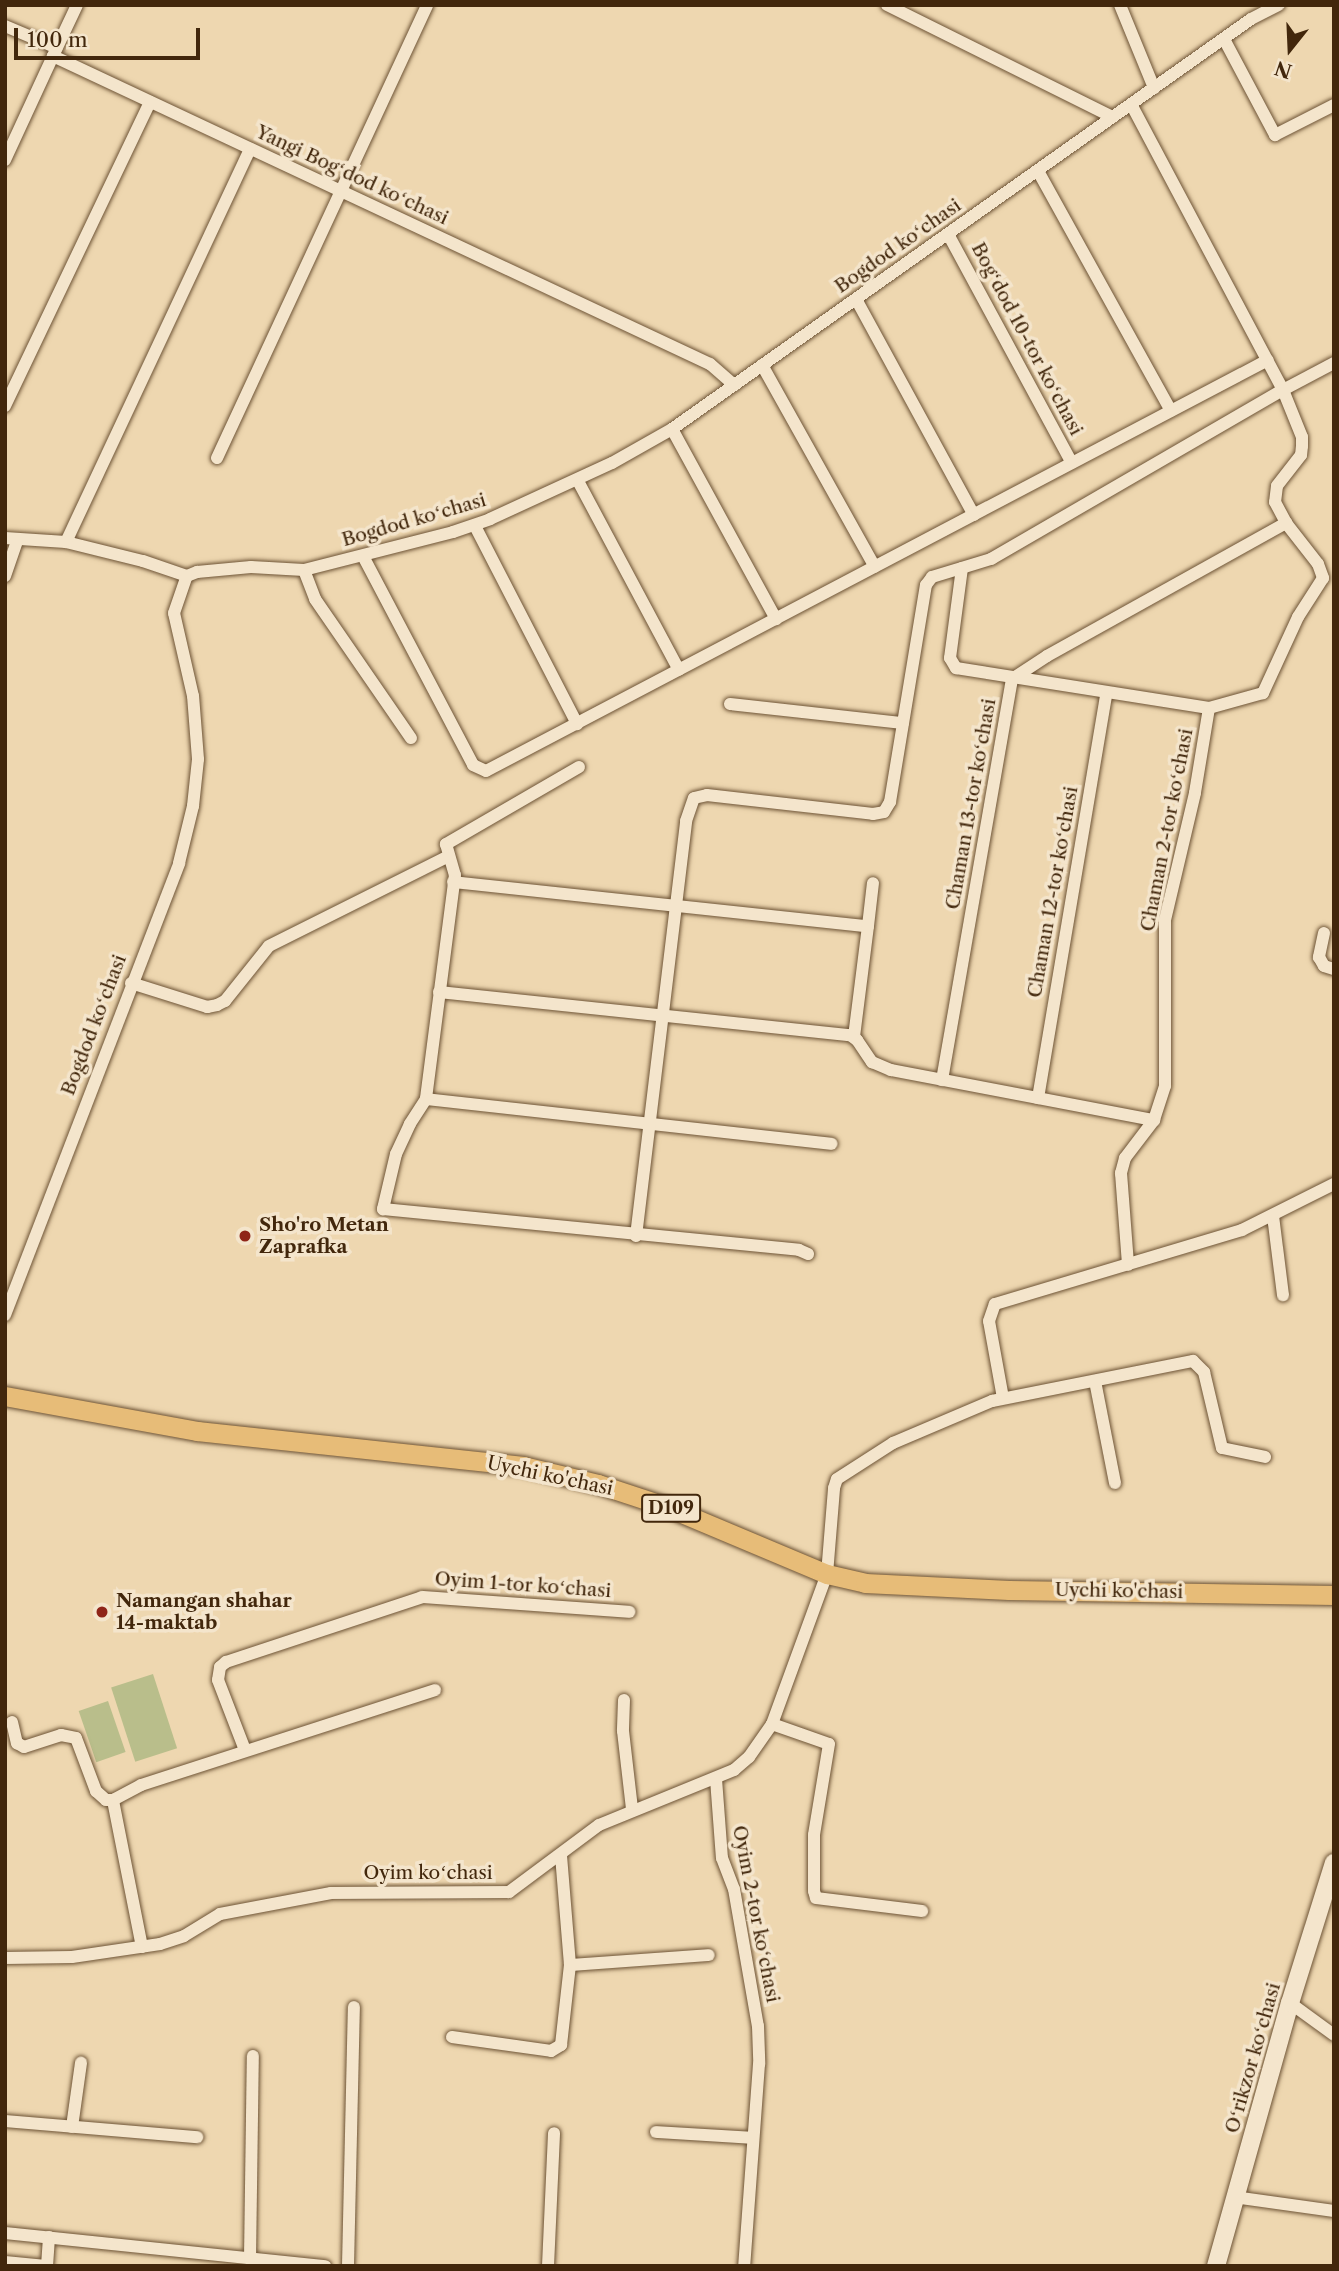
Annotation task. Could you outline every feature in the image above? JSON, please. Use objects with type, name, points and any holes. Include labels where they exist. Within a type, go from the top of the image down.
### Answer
[{"type":"main road","name":"Uychi ko'chasi","points":[[5,1396],[197,1431],[523,1466],[598,1484],[665,1506],[827,1574],[901,1587],[1334,1595]]},
{"type":"main road","name":"Oʻrikzor koʻchasi","points":[[1216,2266],[1290,2003],[1329,1896],[1334,1863]]},
{"type":"street","points":[[5,160],[77,5]]},
{"type":"street","points":[[217,458],[427,5]]},
{"type":"street","points":[[887,5],[1113,117]]},
{"type":"street","points":[[1120,5],[1154,88]]},
{"type":"street","name":"Bogdod koʻchasi","points":[[5,1315],[178,863],[198,783],[192,696],[174,624],[175,604],[187,576],[197,572],[251,567],[304,570],[363,556],[475,526],[578,481],[672,429],[1251,19],[1279,5]]},
{"type":"street","name":"Yangi Bogʻdod koʻchasi","points":[[5,26],[150,102],[710,364],[725,374],[734,385]]},
{"type":"street","points":[[1224,39],[1275,135],[1334,105]]},
{"type":"street","points":[[5,406],[150,102]]},
{"type":"street","points":[[1131,104],[1283,390]]},
{"type":"street","points":[[66,542],[250,149]]},
{"type":"street","points":[[1038,171],[1171,411]]},
{"type":"street","name":"Bogʻdod 10-tor koʻchasi","points":[[948,234],[1072,463]]},
{"type":"street","points":[[856,299],[974,515]]},
{"type":"street","points":[[363,556],[476,768],[486,771],[1268,360]]},
{"type":"street","points":[[636,1236],[665,1016],[686,821],[694,799],[707,795],[880,814],[890,802],[926,586],[940,573],[991,559],[1334,363]]},
{"type":"street","points":[[762,365],[875,567]]},
{"type":"street","name":"Chaman 2-tor koʻchasi","points":[[1128,1265],[1121,1173],[1125,1158],[1154,1119],[1163,1095],[1166,1077],[1165,920],[1195,793],[1209,708],[1263,693],[1298,617],[1321,585],[1322,571],[1277,510],[1275,491],[1301,455],[1303,446],[1283,390]]},
{"type":"street","points":[[672,429],[776,619]]},
{"type":"street","points":[[578,481],[679,670]]},
{"type":"street","name":"Chaman 13-tor koʻchasi","points":[[942,1080],[1012,679],[1047,656],[1286,523]]},
{"type":"street","points":[[475,526],[576,724]]},
{"type":"street","points":[[5,576],[11,540],[66,542],[153,564],[187,576]]},
{"type":"street","points":[[962,568],[950,658],[952,664],[963,671],[1209,708]]},
{"type":"street","points":[[304,570],[321,610],[411,738]]},
{"type":"street","name":"Chaman 12-tor koʻchasi","points":[[1038,1098],[1106,694]]},
{"type":"street","points":[[730,704],[903,723]]},
{"type":"street","points":[[579,767],[450,839],[446,849],[455,868],[426,1099],[396,1154],[383,1209],[799,1250],[808,1254]]},
{"type":"street","points":[[131,983],[207,1007],[217,1006],[225,1002],[268,946],[449,856]]},
{"type":"street","points":[[453,883],[868,926]]},
{"type":"street","points":[[873,883],[854,1037],[865,1055],[881,1067],[1154,1119]]},
{"type":"street","points":[[1324,933],[1319,957],[1324,966],[1334,969]]},
{"type":"street","points":[[439,992],[854,1037]]},
{"type":"street","points":[[426,1099],[832,1144]]},
{"type":"street","points":[[1265,1457],[1222,1448],[1204,1372],[1193,1361],[1003,1398],[989,1321],[995,1304],[1242,1230],[1334,1184]]},
{"type":"street","points":[[1273,1216],[1283,1294]]},
{"type":"street","points":[[1095,1381],[1115,1483]]},
{"type":"street","name":"Oyim koʻchasi","points":[[5,1958],[60,1958],[142,1947],[184,1936],[220,1914],[331,1893],[509,1892],[561,1855],[587,1832],[632,1809],[716,1779],[742,1764],[772,1724],[827,1574],[834,1488],[840,1476],[893,1443],[1003,1398]]},
{"type":"street","name":"Oyim 1-tor koʻchasi","points":[[245,1750],[218,1680],[220,1667],[226,1662],[422,1597],[629,1612]]},
{"type":"street","points":[[12,1722],[18,1743],[24,1747],[61,1735],[76,1738],[96,1791],[106,1800],[113,1800],[141,1785],[435,1690]]},
{"type":"street","points":[[624,1700],[623,1731],[632,1809]]},
{"type":"street","points":[[772,1724],[829,1744],[814,1835],[816,1898],[922,1911]]},
{"type":"street","name":"Oyim 2-tor koʻchasi","points":[[716,1779],[722,1858],[734,1889],[758,2026],[744,2266]]},
{"type":"street","points":[[113,1800],[142,1947]]},
{"type":"street","points":[[452,2037],[551,2051],[558,2049],[562,2042],[570,1965],[561,1855]]},
{"type":"street","points":[[570,1965],[709,1955]]},
{"type":"street","points":[[1290,2003],[1334,2035]]},
{"type":"street","points":[[348,2266],[355,2007]]},
{"type":"street","points":[[250,2259],[253,2056]]},
{"type":"street","points":[[72,2127],[81,2063]]},
{"type":"street","points":[[5,2121],[197,2137]]},
{"type":"street","points":[[656,2132],[753,2138]]},
{"type":"street","points":[[548,2266],[554,2133]]},
{"type":"street","points":[[1234,2197],[1334,2211]]},
{"type":"street","points":[[5,2233],[325,2266]]},
{"type":"street","points":[[5,2262],[47,2266],[50,2237]]},
{"type":"green space","points":[[153,1674],[177,1748],[135,1762],[111,1688]]},
{"type":"green space","points":[[108,1701],[126,1752],[96,1762],[79,1711]]},
{"type":"place","name":"Sho'ro Metan Zaprafka","points":[[245,1236]]},
{"type":"place","name":"Namangan shahar 14-maktab","points":[[102,1612]]}]
